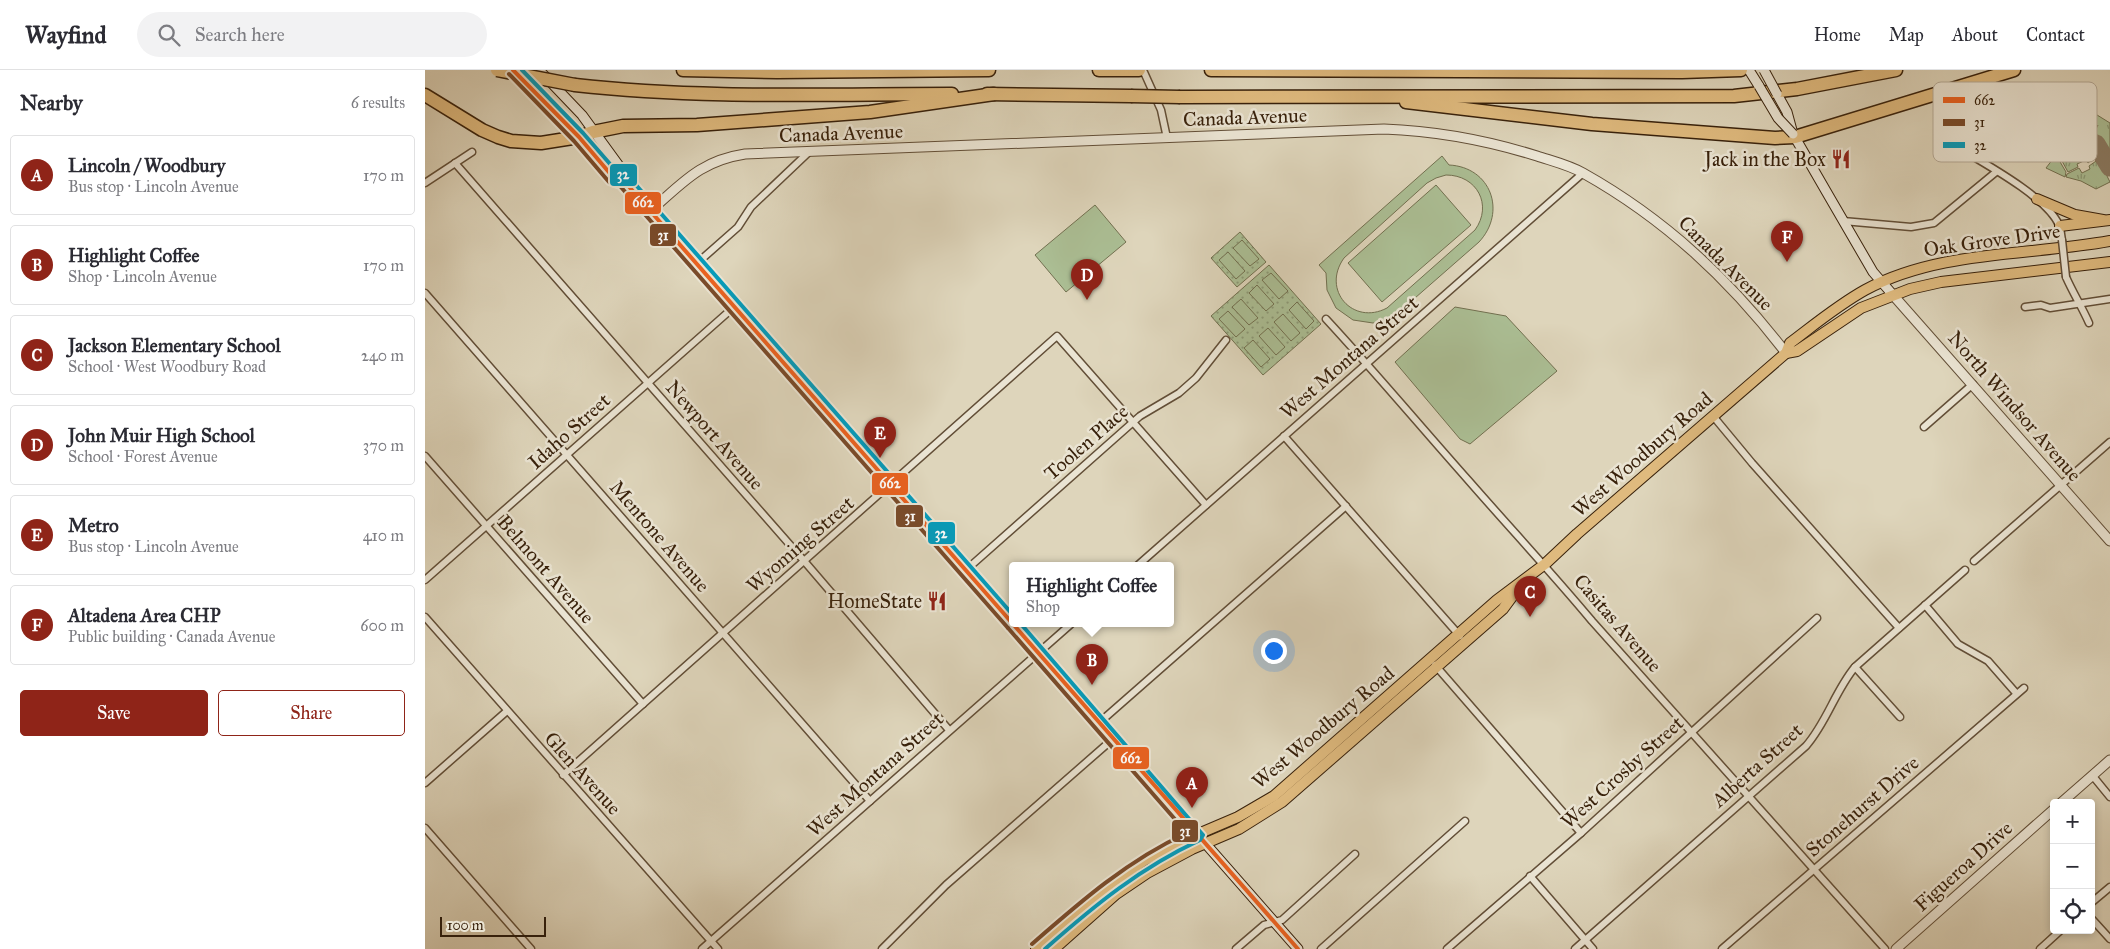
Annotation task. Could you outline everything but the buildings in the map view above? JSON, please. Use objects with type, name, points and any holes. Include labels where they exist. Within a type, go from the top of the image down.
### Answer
[{"type":"highway","points":[[497,70],[575,85],[635,92],[682,94],[994,94],[1180,97],[1734,96],[1797,89],[1896,70]]},
{"type":"highway","points":[[683,70],[787,72],[989,70]]},
{"type":"highway","points":[[1099,70],[1139,70]]},
{"type":"highway","points":[[1211,70],[1371,72],[1741,70]]},
{"type":"highway","points":[[1371,72],[1385,70]]},
{"type":"highway","points":[[1974,82],[2014,70]]},
{"type":"highway","points":[[425,95],[482,130],[511,141],[541,143],[579,137],[623,126],[697,125],[870,112],[994,94]]},
{"type":"highway","points":[[1354,96],[1592,124],[1774,138],[1794,136],[1933,94]]},
{"type":"main road","points":[[2037,199],[2075,215],[2107,220]]},
{"type":"main road","points":[[2060,226],[2107,220]]},
{"type":"main road","name":"Oak Grove Drive","points":[[1882,282],[1926,267],[1949,262],[2110,241]]},
{"type":"main road","name":"Oak Grove Drive","points":[[1893,295],[1910,288],[1941,282],[2110,262]]},
{"type":"main road","name":"West Woodbury Road","points":[[1054,949],[1130,884],[1165,862],[1239,829],[1282,802],[1313,778],[1433,663],[1458,634],[1497,600],[1545,564],[1786,353],[1790,343],[1864,290],[1882,282]]},
{"type":"main road","name":"West Woodbury Road","points":[[1786,353],[1797,351],[1861,308],[1893,295]]},
{"type":"main road","name":"West Woodbury Road","points":[[1036,949],[1125,873],[1163,850],[1238,817],[1273,796],[1433,663],[1466,642],[1503,609],[1522,583]]},
{"type":"street","points":[[513,70],[579,137],[613,177],[624,182],[695,265],[734,306],[1009,619]]},
{"type":"street","points":[[539,70],[582,115],[622,170],[624,182]]},
{"type":"street","points":[[1143,70],[1161,110],[1167,138]]},
{"type":"street","points":[[1749,70],[1778,118],[1794,136]]},
{"type":"street","points":[[1764,70],[1787,112],[1794,136]]},
{"type":"street","name":"Canada Avenue","points":[[649,212],[697,170],[727,157],[745,154],[1375,130],[1447,134],[1505,146],[1559,163],[1583,173],[1636,205],[1674,233],[1723,281],[1786,353]]},
{"type":"street","name":"North Windsor Avenue","points":[[1794,136],[1866,261],[1882,282],[2110,541]]},
{"type":"street","points":[[695,265],[738,227],[751,207],[810,151]]},
{"type":"street","points":[[425,183],[472,152]]},
{"type":"street","points":[[1980,162],[2037,199],[2052,214],[2060,226],[2066,277],[2089,323]]},
{"type":"street","name":"Newport Avenue","points":[[455,163],[805,562],[949,730]]},
{"type":"street","points":[[1843,220],[1923,227],[1934,223],[1996,172]]},
{"type":"street","name":"West Montana Street","points":[[1142,562],[1583,173]]},
{"type":"street","name":"Mentone Avenue","points":[[425,293],[870,801]]},
{"type":"street","points":[[2025,306],[2041,305],[2050,308],[2081,305],[2110,299]]},
{"type":"street","name":"Idaho Street","points":[[425,580],[734,306]]},
{"type":"street","name":"Casitas Avenue","points":[[1326,319],[1885,949]]},
{"type":"street","name":"Wyoming Street","points":[[563,775],[805,562],[1057,336],[1133,423]]},
{"type":"street","name":"Toolen Place","points":[[966,570],[1140,416],[1179,393],[1196,378],[1226,340]]},
{"type":"street","points":[[1924,427],[1973,384]]},
{"type":"street","points":[[1713,416],[1752,463],[1899,628]]},
{"type":"street","points":[[1133,423],[1206,505]]},
{"type":"street","points":[[1284,436],[1466,642]]},
{"type":"street","points":[[1975,561],[2110,442]]},
{"type":"street","name":"Belmont Avenue","points":[[425,456],[643,704]]},
{"type":"street","points":[[1100,722],[1346,506]]},
{"type":"street","name":"Alberta Street","points":[[1575,949],[1816,734],[1845,679],[1855,666],[1965,570]]},
{"type":"street","points":[[1925,605],[1958,644],[1988,661],[2016,693]]},
{"type":"street","name":"Glen Avenue","points":[[425,617],[718,949]]},
{"type":"street","name":"West Crosby Street","points":[[1447,949],[1581,833],[1817,618]]},
{"type":"street","points":[[1016,627],[1298,949]]},
{"type":"street","name":"West Montana Street","points":[[703,949],[1068,627]]},
{"type":"street","points":[[1433,663],[1581,833]]},
{"type":"street","points":[[1855,666],[1901,717]]},
{"type":"street","name":"Stonehurst Drive","points":[[1722,949],[2024,688]]},
{"type":"street","points":[[425,783],[507,711]]},
{"type":"street","points":[[882,949],[946,885],[1113,738]]},
{"type":"street","points":[[2066,799],[2110,760]]},
{"type":"street","points":[[2092,776],[2110,797]]},
{"type":"street","name":"Figueroa Drive","points":[[1896,949],[2050,813]]},
{"type":"street","points":[[1321,949],[1465,822]]},
{"type":"street","points":[[425,828],[531,949]]},
{"type":"street","points":[[1237,949],[1264,925],[1282,920],[1355,854]]},
{"type":"street","points":[[1530,876],[1593,949]]},
{"type":"street","points":[[2095,900],[2110,887]]},
{"type":"street","points":[[2095,922],[2110,939]]},
{"type":"street","points":[[2040,949],[2057,934]]},
{"type":"green space","points":[[2097,115],[2110,123],[2110,157],[2107,157],[2098,143],[2100,141],[2097,135]]},
{"type":"green space","points":[[1442,156],[1449,165],[1463,168],[1475,174],[1484,182],[1490,193],[1493,205],[1492,218],[1479,242],[1399,312],[1387,320],[1373,323],[1353,320],[1336,308],[1327,290],[1326,273],[1319,265]],"holes":[[[1446,175],[1457,176],[1474,186],[1479,193],[1482,211],[1475,230],[1387,308],[1374,312],[1352,309],[1344,302],[1336,282],[1338,270],[1344,258],[1427,183]]]},
{"type":"green space","points":[[2102,159],[2110,171],[2106,174],[2110,182],[2096,189],[2081,181],[2066,177],[2067,174],[2079,168],[2082,173],[2090,169],[2089,166]]},
{"type":"green space","points":[[2051,162],[2060,162],[2066,172],[2065,177],[2046,168]]},
{"type":"green space","points":[[2063,162],[2082,162],[2077,164],[2078,167],[2068,172]]},
{"type":"green space","points":[[1436,185],[1471,225],[1382,302],[1348,263]]},
{"type":"green space","points":[[1095,205],[1126,242],[1066,292],[1035,255]]},
{"type":"green space","points":[[1240,232],[1266,262],[1237,287],[1211,258]]},
{"type":"green space","points":[[1242,240],[1259,259],[1250,266],[1233,248]]},
{"type":"green space","points":[[1228,252],[1245,271],[1236,279],[1219,260]]},
{"type":"green space","points":[[1269,265],[1321,324],[1263,375],[1211,316]]},
{"type":"green space","points":[[1271,273],[1288,291],[1279,299],[1262,280]]},
{"type":"green space","points":[[1257,285],[1274,304],[1266,311],[1249,293]]},
{"type":"green space","points":[[1241,299],[1258,318],[1249,325],[1232,307]]},
{"type":"green space","points":[[1297,302],[1314,321],[1306,329],[1289,310]]},
{"type":"green space","points":[[1455,307],[1506,316],[1557,371],[1470,444],[1460,439],[1395,362]]},
{"type":"green space","points":[[1228,311],[1245,329],[1236,337],[1219,319]]},
{"type":"green space","points":[[1283,314],[1300,333],[1291,341],[1274,322]]},
{"type":"green space","points":[[1268,328],[1285,347],[1276,355],[1259,336]]},
{"type":"green space","points":[[1253,340],[1270,359],[1261,367],[1244,348]]},
{"type":"taxiway","points":[[2097,146],[2110,167]]},
{"type":"transit line","name":"662","points":[[513,70],[579,137],[613,177],[624,181],[1009,619]]},
{"type":"transit line","name":"32","points":[[522,70],[583,133],[617,172],[629,177],[1009,610]]},
{"type":"transit line","name":"31","points":[[509,74],[574,141],[609,182],[620,186],[1008,628]]},
{"type":"transit line","name":"662","points":[[1016,627],[1298,949]]},
{"type":"transit line","name":"32","points":[[1024,627],[1203,835],[1200,840],[1157,863],[1119,888],[1045,949]]},
{"type":"transit line","name":"31","points":[[1008,628],[1187,833],[1145,856],[1105,883],[1032,944]]},
{"type":"place","name":"Jack in the Box","points":[[1841,159]]},
{"type":"place","name":"Altadena Area CHP","points":[[1787,262]]},
{"type":"place","name":"John Muir High School","points":[[1087,300]]},
{"type":"place","name":"Metro","points":[[880,458]]},
{"type":"place","name":"HomeState","points":[[937,601]]},
{"type":"place","name":"Jackson Elementary School","points":[[1530,617]]},
{"type":"place","name":"Highlight Coffee","points":[[1092,685]]},
{"type":"place","name":"Lincoln / Woodbury","points":[[1192,808]]}]
